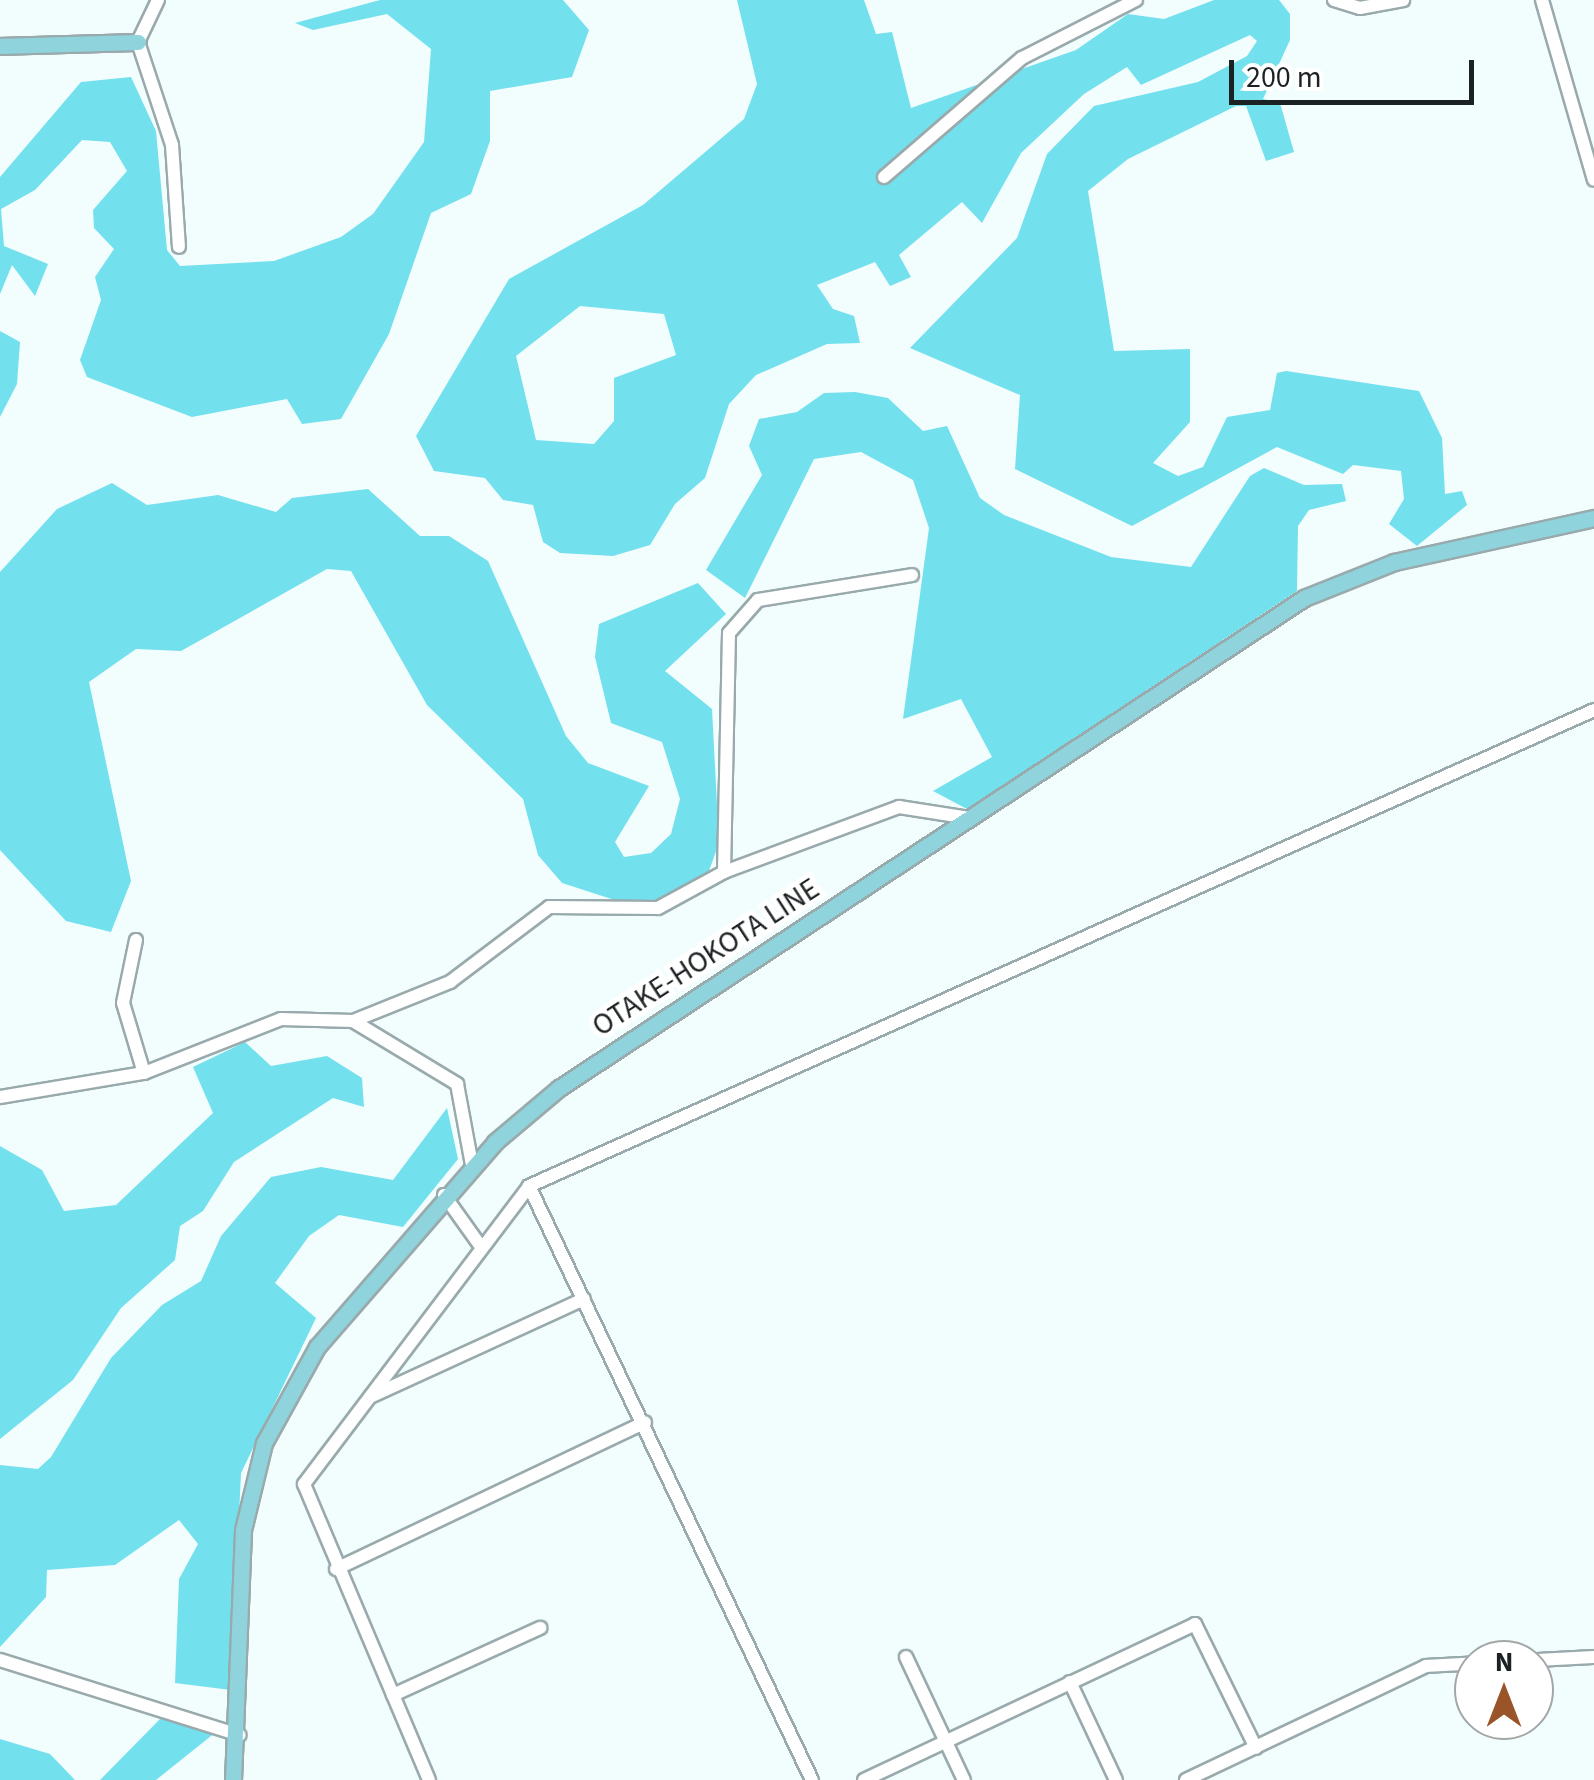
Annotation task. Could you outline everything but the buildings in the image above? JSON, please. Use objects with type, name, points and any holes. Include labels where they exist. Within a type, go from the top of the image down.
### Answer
[{"type":"main road","points":[[0,46],[138,42]]},
{"type":"main road","name":"OTAKE-HOKOTA LINE","points":[[233,1780],[241,1736],[243,1530],[264,1442],[304,1365],[472,1164],[559,1088],[1315,592],[1394,562],[1594,518]]},
{"type":"street","points":[[158,0],[138,42],[172,145],[179,247]]},
{"type":"street","points":[[884,177],[1022,58],[1136,0]]},
{"type":"street","points":[[1334,0],[1360,8],[1404,0]]},
{"type":"street","points":[[1542,0],[1594,180]]},
{"type":"street","points":[[724,872],[729,633],[758,600],[912,574]]},
{"type":"street","points":[[430,1780],[336,1569],[304,1484],[479,1244],[529,1186],[1296,839],[1594,710]]},
{"type":"street","points":[[0,1098],[144,1073],[281,1019],[353,1021],[450,982],[549,907],[651,910],[724,872],[899,807],[969,818]]},
{"type":"street","points":[[136,940],[123,1004],[144,1073]]},
{"type":"street","points":[[353,1021],[457,1084],[472,1164]]},
{"type":"street","points":[[529,1186],[645,1422],[812,1780]]},
{"type":"street","points":[[444,1195],[479,1244]]},
{"type":"street","points":[[370,1397],[584,1299]]},
{"type":"street","points":[[336,1569],[645,1422]]},
{"type":"street","points":[[864,1780],[1194,1624],[1256,1748]]},
{"type":"street","points":[[392,1695],[540,1628]]},
{"type":"street","points":[[906,1656],[964,1780]]},
{"type":"street","points":[[1186,1780],[1426,1666],[1594,1657]]},
{"type":"street","points":[[0,1660],[241,1736]]},
{"type":"street","points":[[1070,1682],[1116,1780]]},
{"type":"shaded area","points":[[380,0],[563,0],[589,30],[572,77],[490,91],[490,141],[471,194],[431,213],[389,334],[341,419],[302,424],[287,399],[192,417],[87,377],[80,360],[101,300],[95,277],[114,249],[94,228],[93,210],[127,171],[110,142],[82,140],[35,190],[1,209],[4,246],[48,264],[35,296],[12,265],[0,294],[0,177],[81,82],[131,77],[156,131],[167,250],[180,266],[274,261],[341,237],[373,214],[424,142],[431,49],[387,14],[313,30],[295,23]]},
{"type":"shaded area","points":[[737,0],[864,0],[876,34],[892,32],[911,108],[1076,50],[1128,14],[1164,19],[1214,0],[1279,0],[1290,14],[1290,40],[1263,99],[1280,103],[1294,152],[1266,161],[1246,106],[1236,106],[1128,159],[1088,191],[1114,351],[1190,349],[1190,422],[1153,463],[1178,476],[1203,467],[1227,417],[1270,410],[1277,373],[1286,371],[1419,391],[1442,438],[1445,494],[1462,491],[1467,505],[1417,546],[1389,524],[1404,499],[1401,471],[1353,465],[1343,474],[1277,447],[1132,526],[1015,469],[1020,395],[910,348],[1017,238],[1047,154],[1094,106],[1198,82],[1247,56],[1257,41],[1250,35],[1141,85],[1127,67],[1084,94],[1021,153],[982,223],[962,202],[899,255],[911,277],[890,286],[875,262],[817,285],[833,309],[854,316],[860,343],[827,344],[756,375],[729,404],[705,478],[675,504],[650,545],[613,556],[560,553],[543,542],[533,505],[503,500],[485,478],[434,471],[416,436],[509,279],[643,205],[744,119],[757,84]],"holes":[[[580,306],[664,314],[676,355],[614,378],[614,421],[594,444],[536,440],[516,356]]]},
{"type":"shaded area","points":[[0,331],[20,342],[17,384],[0,417]]},
{"type":"shaded area","points":[[855,392],[888,398],[923,431],[947,426],[980,498],[1004,515],[1111,557],[1191,567],[1250,476],[1264,468],[1304,485],[1342,484],[1346,501],[1309,510],[1298,526],[1297,591],[967,809],[933,791],[992,757],[961,699],[903,719],[929,528],[913,480],[861,452],[814,459],[745,598],[706,570],[762,475],[749,446],[759,419],[797,412],[824,393]]},
{"type":"shaded area","points":[[112,483],[147,505],[218,495],[276,512],[292,498],[368,489],[420,536],[449,536],[488,561],[566,736],[588,763],[649,786],[615,842],[624,857],[651,853],[671,834],[680,799],[662,742],[611,723],[595,657],[599,624],[698,583],[726,614],[665,671],[712,709],[719,843],[709,871],[657,900],[627,904],[562,883],[538,855],[523,799],[427,705],[351,571],[327,569],[181,651],[136,649],[89,682],[131,881],[111,932],[66,921],[0,850],[0,572],[57,509]]},
{"type":"shaded area","points":[[245,1042],[271,1066],[327,1056],[362,1078],[364,1107],[333,1098],[234,1162],[203,1211],[180,1226],[175,1260],[121,1308],[73,1380],[0,1439],[0,1146],[42,1170],[64,1211],[116,1205],[213,1113],[193,1067]]},
{"type":"shaded area","points":[[447,1108],[458,1159],[403,1227],[339,1215],[309,1236],[275,1283],[316,1318],[241,1473],[231,1690],[175,1683],[179,1579],[198,1544],[179,1520],[115,1565],[47,1570],[46,1597],[0,1647],[0,1465],[38,1469],[51,1457],[111,1358],[162,1305],[201,1281],[221,1236],[271,1177],[321,1167],[393,1180]]},
{"type":"shaded area","points":[[164,1715],[216,1732],[156,1780],[100,1780]]},
{"type":"shaded area","points":[[0,1739],[50,1754],[75,1780],[0,1780]]}]
